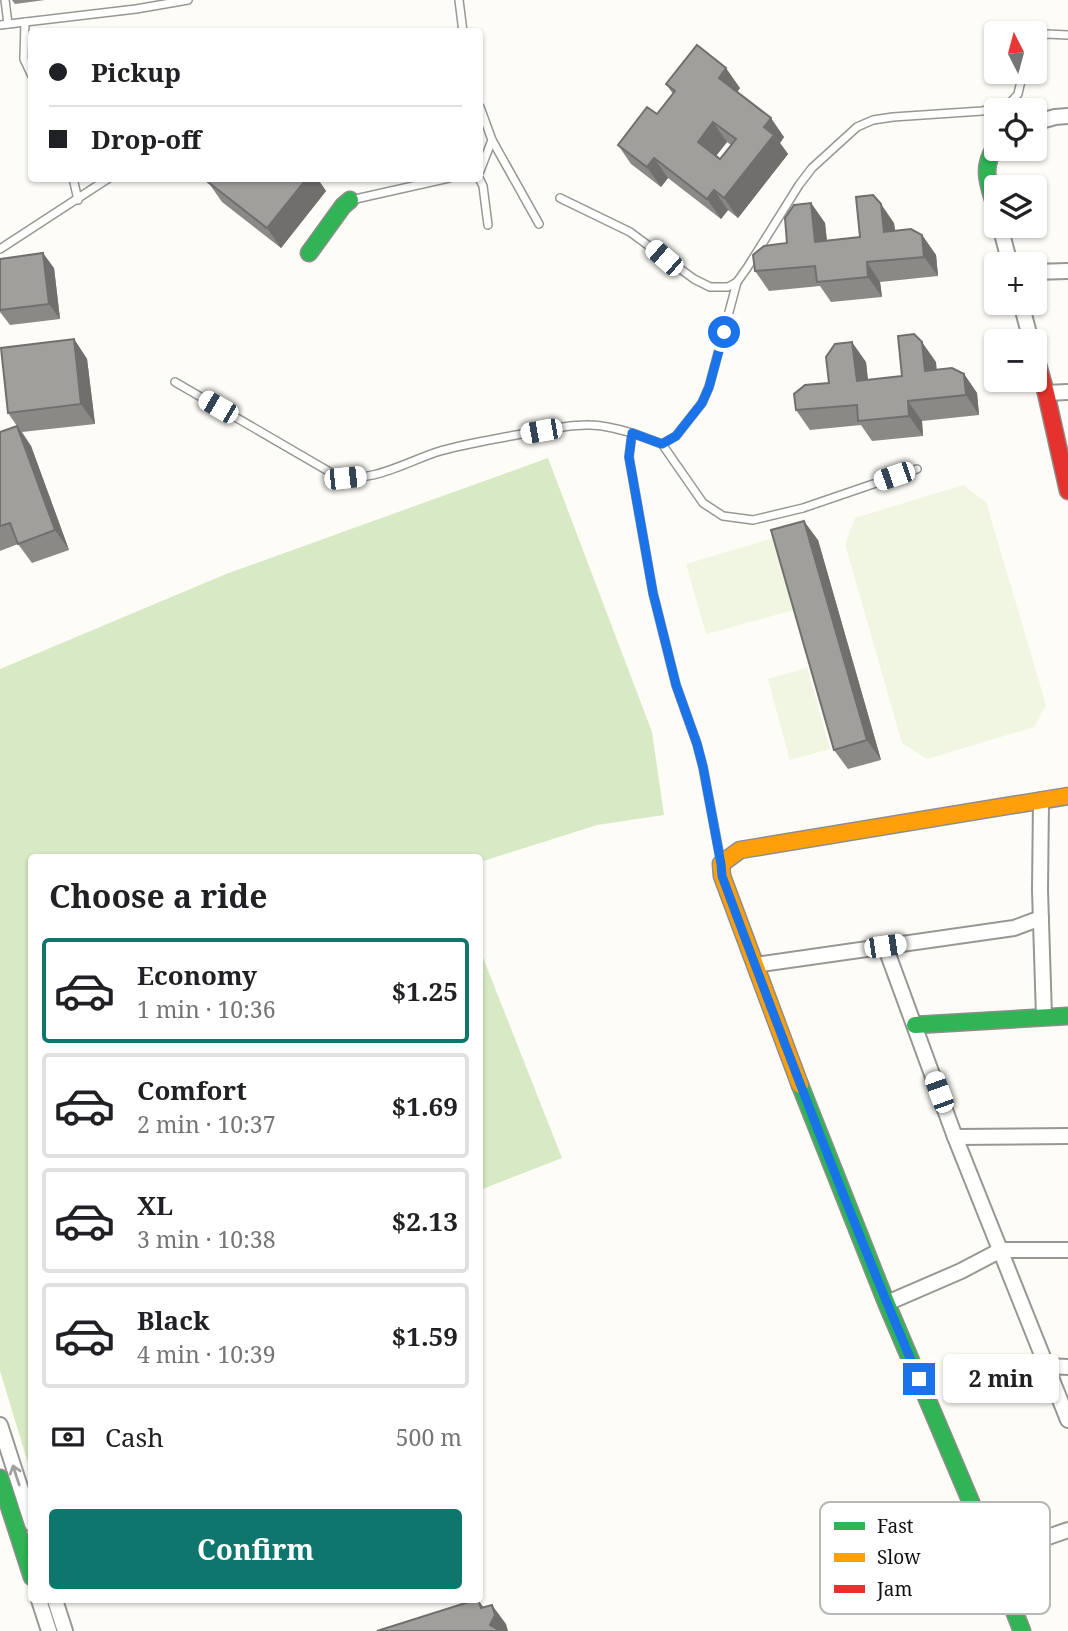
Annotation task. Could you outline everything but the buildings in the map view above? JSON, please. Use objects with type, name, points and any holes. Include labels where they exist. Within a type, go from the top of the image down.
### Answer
[{"type":"street","points":[[1047,119],[1068,116]]},
{"type":"street","points":[[309,253],[343,205],[350,200]]},
{"type":"street","points":[[1047,272],[1068,271]]},
{"type":"street","points":[[1068,392],[1046,393],[1068,491]]},
{"type":"street","points":[[971,1502],[887,1303],[755,965],[722,876],[721,864],[740,850],[1068,796]]},
{"type":"street","points":[[1041,800],[1044,1017]]},
{"type":"street","points":[[755,965],[1014,928],[1041,918]]},
{"type":"street","points":[[885,946],[955,1137],[1068,1420]]},
{"type":"street","points":[[915,1026],[1068,1016]]},
{"type":"street","points":[[955,1137],[1068,1136]]},
{"type":"street","points":[[887,1303],[961,1271],[1001,1250],[1068,1250]]},
{"type":"street","points":[[1047,1366],[1068,1367]]},
{"type":"street","points":[[0,1425],[4,1451],[28,1514]]},
{"type":"street","points":[[0,1478],[28,1565]]},
{"type":"street","points":[[1050,1536],[1068,1530]]},
{"type":"street","points":[[40,1603],[49,1631]]},
{"type":"street","points":[[56,1603],[65,1631]]},
{"type":"street","points":[[1016,1614],[1023,1631]]},
{"type":"lane","points":[[5,0],[4,25],[135,4],[188,0]]},
{"type":"lane","points":[[460,0],[463,28]]},
{"type":"lane","points":[[25,22],[24,59],[28,68]]},
{"type":"lane","points":[[1047,34],[1068,35]]},
{"type":"lane","points":[[662,444],[676,436],[702,403],[709,387],[737,282],[812,168],[857,127],[873,120],[995,110],[1011,102],[1018,94],[1020,84]]},
{"type":"lane","points":[[483,115],[492,140],[539,224]]},
{"type":"lane","points":[[483,163],[492,140]]},
{"type":"lane","points":[[74,182],[78,200]]},
{"type":"lane","points":[[1,247],[103,182]]},
{"type":"lane","points":[[350,200],[431,182]]},
{"type":"lane","points":[[481,182],[488,225]]},
{"type":"lane","points":[[560,198],[630,232],[694,279],[721,288],[737,282]]},
{"type":"lane","points":[[175,382],[335,475],[345,478],[389,470],[460,446],[588,425],[614,428],[662,444],[703,503],[723,516],[753,520],[803,508],[917,468]]},
{"type":"lane","points":[[632,433],[629,457],[653,593],[676,685],[703,767],[721,864]]},
{"type":"green space","points":[[548,458],[652,732],[664,815],[597,825],[483,861],[483,854],[28,854],[28,1463],[0,1371],[0,669],[226,574]]},
{"type":"green space","points":[[963,485],[986,502],[1046,705],[1034,727],[927,759],[902,743],[845,544],[855,518]]},
{"type":"green space","points":[[773,538],[794,610],[706,634],[686,564]]},
{"type":"green space","points":[[807,668],[830,749],[790,760],[768,679]]},
{"type":"green space","points":[[483,958],[562,1158],[483,1189]]},
{"type":"traffic: fast","points":[[987,175],[988,161]]},
{"type":"traffic: fast","points":[[309,253],[350,200]]},
{"type":"traffic: fast","points":[[915,1025],[1068,1016]]},
{"type":"traffic: fast","points":[[800,1085],[886,1302],[971,1502]]},
{"type":"traffic: fast","points":[[0,1478],[28,1565]]},
{"type":"traffic: fast","points":[[1015,1614],[1022,1631]]},
{"type":"traffic: slow","points":[[800,1085],[722,876],[721,864],[740,850],[1068,796]]},
{"type":"traffic: jam","points":[[1046,392],[1068,491]]},
{"type":"route","points":[[724,332],[702,403],[676,436],[662,444],[632,433],[629,457],[653,593],[676,685],[703,767],[722,876],[876,1277],[919,1379]]}]
